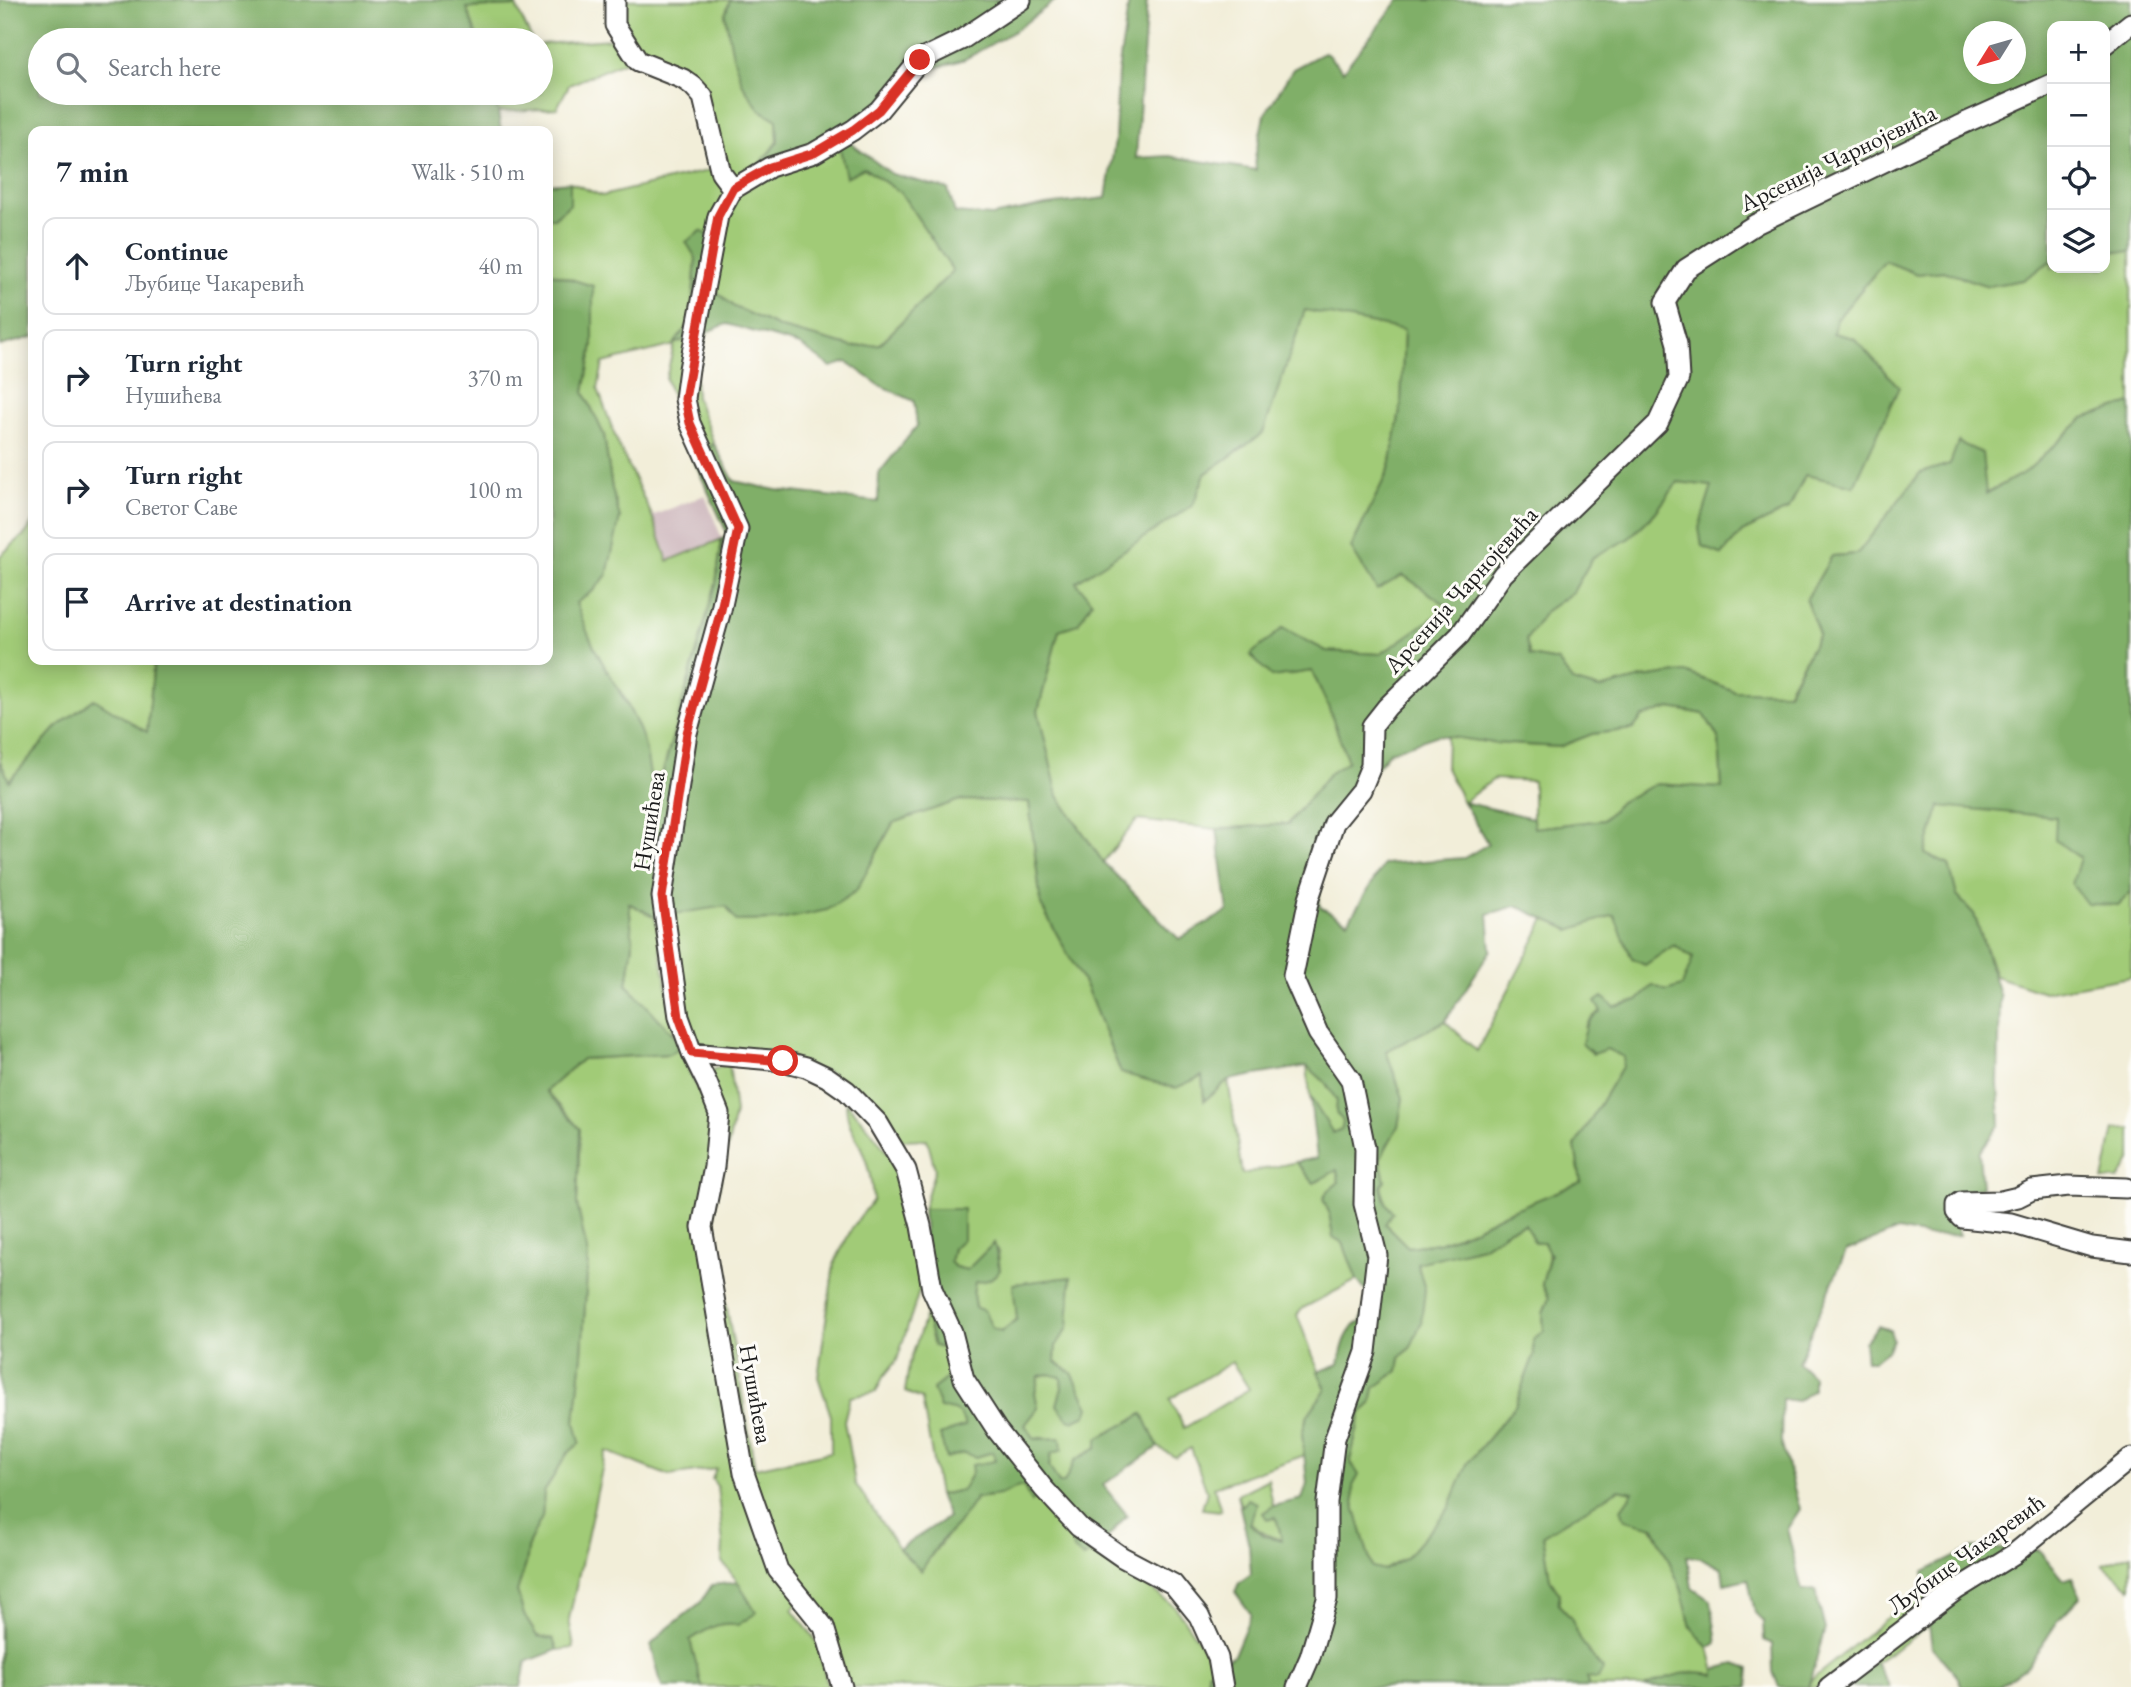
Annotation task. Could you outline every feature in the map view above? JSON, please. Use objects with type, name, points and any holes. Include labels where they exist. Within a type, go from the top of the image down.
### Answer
[{"type":"street","points":[[615,0],[615,25],[638,61],[683,79],[703,97],[721,173],[733,188],[770,167],[814,153],[853,130],[879,110],[920,60],[961,40],[1021,0]]},
{"type":"street","points":[[2110,40],[2131,23]]},
{"type":"street","name":"Арсенија Чарнојевића","points":[[1297,1687],[1310,1657],[1327,1599],[1327,1502],[1335,1438],[1366,1352],[1377,1255],[1364,1204],[1365,1148],[1350,1080],[1318,1033],[1293,976],[1309,898],[1334,823],[1361,790],[1371,766],[1372,726],[1387,706],[1460,635],[1503,574],[1658,422],[1679,378],[1677,344],[1665,302],[1686,269],[1756,224],[1958,126],[2047,86]]},
{"type":"street","name":"Нушићева","points":[[733,188],[718,216],[685,399],[690,423],[738,529],[721,610],[687,733],[662,897],[679,1017],[719,1113],[714,1167],[702,1227],[744,1473],[778,1570],[824,1627],[842,1687]]},
{"type":"street","points":[[692,1053],[783,1061],[806,1067],[847,1091],[878,1123],[906,1170],[921,1226],[932,1289],[952,1332],[964,1379],[997,1430],[1044,1489],[1079,1527],[1122,1557],[1173,1584],[1199,1616],[1218,1658],[1223,1687]]},
{"type":"street","points":[[2126,1188],[2069,1186],[2032,1190],[2001,1201],[1961,1202],[1957,1205],[1957,1212],[1962,1218],[2011,1223],[2092,1247],[2131,1252]]},
{"type":"street","name":"Љубице Чакаревић","points":[[1829,1687],[1956,1590],[2014,1555],[2131,1458]]},
{"type":"shaded area","points":[[705,495],[722,539],[668,561],[652,516]]},
{"type":"green space","points":[[0,0],[516,0],[516,6],[467,8],[474,28],[28,28],[28,105],[497,105],[500,126],[28,126],[28,338],[0,346]]},
{"type":"green space","points":[[613,0],[730,0],[725,15],[759,109],[777,120],[778,141],[742,186],[840,148],[901,193],[953,271],[880,344],[853,347],[781,328],[734,307],[713,289],[696,258],[691,321],[675,343],[708,331],[695,369],[696,397],[714,444],[691,454],[666,379],[674,345],[603,363],[598,389],[618,444],[652,516],[668,561],[722,539],[716,583],[655,799],[627,702],[600,659],[576,603],[594,590],[620,518],[612,489],[604,435],[584,392],[593,345],[593,286],[553,274],[553,218],[570,204],[570,182],[602,196],[715,169],[700,105],[679,83],[628,60],[569,85],[557,108],[498,112],[497,105],[553,105],[553,43],[612,39]]},
{"type":"green space","points":[[730,0],[1056,0],[1016,30],[965,59],[926,71],[849,142],[892,174],[948,189],[955,213],[992,216],[1046,205],[1106,198],[1115,140],[1118,72],[1129,0],[1147,0],[1136,158],[1169,156],[1256,170],[1255,157],[1264,116],[1293,69],[1325,52],[1343,71],[1399,0],[2131,0],[2131,252],[2110,251],[2110,21],[2047,21],[2047,263],[2023,280],[1988,286],[1943,271],[1917,274],[1885,261],[1837,319],[1833,333],[1854,338],[1899,387],[1854,486],[1805,475],[1789,509],[1742,532],[1722,555],[1702,546],[1699,528],[1712,486],[1678,482],[1655,513],[1628,539],[1593,557],[1573,592],[1546,611],[1526,640],[1530,656],[1558,661],[1572,681],[1599,689],[1642,678],[1685,672],[1734,691],[1788,692],[1819,634],[1806,600],[1832,556],[1857,554],[1920,473],[1950,464],[1958,442],[1982,453],[1986,494],[2027,471],[2084,418],[2131,403],[2131,892],[2118,905],[2087,904],[2072,884],[2080,858],[2055,840],[2056,817],[1940,806],[1925,854],[1949,865],[1957,896],[1974,914],[2000,997],[2000,1124],[1979,1153],[1982,1187],[1958,1193],[1950,1210],[1960,1235],[1927,1236],[1898,1230],[1846,1251],[1798,1362],[1813,1377],[1813,1390],[1798,1401],[1782,1399],[1781,1442],[1800,1509],[1787,1529],[1802,1591],[1815,1590],[1825,1629],[1808,1687],[1779,1687],[1773,1672],[1772,1644],[1764,1640],[1763,1621],[1755,1613],[1748,1579],[1724,1584],[1722,1569],[1701,1558],[1687,1556],[1692,1588],[1711,1601],[1717,1643],[1709,1648],[1691,1627],[1681,1588],[1654,1527],[1625,1520],[1621,1509],[1633,1492],[1619,1489],[1543,1535],[1550,1579],[1560,1594],[1558,1604],[1571,1618],[1581,1641],[1602,1669],[1597,1679],[1587,1678],[1588,1687],[1208,1687],[1207,1671],[1234,1655],[1251,1614],[1235,1592],[1239,1583],[1251,1574],[1249,1545],[1237,1495],[1240,1507],[1248,1499],[1257,1503],[1250,1524],[1265,1536],[1282,1540],[1276,1517],[1267,1519],[1263,1513],[1273,1506],[1302,1499],[1307,1483],[1302,1433],[1308,1415],[1326,1389],[1318,1372],[1339,1364],[1348,1334],[1361,1322],[1367,1293],[1357,1280],[1343,1243],[1333,1237],[1329,1212],[1323,1199],[1339,1182],[1337,1170],[1314,1183],[1296,1162],[1317,1158],[1310,1097],[1333,1133],[1342,1129],[1343,1121],[1336,1113],[1337,1101],[1325,1082],[1307,1066],[1228,1080],[1204,1101],[1202,1076],[1176,1088],[1121,1073],[1087,989],[1041,905],[1029,802],[960,800],[893,823],[856,891],[827,910],[780,920],[736,921],[726,906],[655,917],[629,903],[633,944],[627,985],[675,1036],[679,1048],[669,1054],[582,1059],[546,1091],[580,1129],[577,1204],[588,1256],[575,1422],[580,1443],[567,1454],[544,1492],[542,1517],[529,1543],[526,1564],[517,1591],[524,1615],[537,1636],[553,1639],[557,1650],[526,1662],[521,1687],[0,1687],[0,761],[9,781],[59,725],[94,699],[147,732],[154,665],[553,665],[553,274],[593,286],[593,345],[584,392],[604,435],[612,489],[620,518],[607,575],[594,590],[576,603],[593,645],[637,724],[644,742],[656,797],[716,583],[722,539],[728,535],[691,454],[714,444],[734,481],[776,490],[878,502],[879,473],[917,426],[914,401],[879,385],[847,362],[831,367],[800,345],[727,324],[674,344],[691,321],[696,258],[686,242],[701,231],[723,242],[713,288],[734,307],[781,328],[853,347],[880,344],[953,271],[901,193],[864,168],[846,177],[840,148],[740,188],[778,142],[777,120],[759,109],[743,85],[733,56],[725,15]],"holes":[[[1305,310],[1404,330],[1401,405],[1390,467],[1351,548],[1377,590],[1403,575],[1449,607],[1381,654],[1326,651],[1283,628],[1250,655],[1272,677],[1312,671],[1348,761],[1329,774],[1288,824],[1217,829],[1228,911],[1179,939],[1103,862],[1058,796],[1038,711],[1059,630],[1078,624],[1092,602],[1076,582],[1193,505],[1205,474],[1263,433]],[[1670,708],[1704,714],[1719,739],[1722,788],[1655,784],[1620,802],[1603,820],[1534,828],[1533,818],[1463,802],[1488,844],[1464,858],[1384,864],[1348,922],[1320,907],[1316,840],[1389,752],[1438,735],[1494,743],[1559,747],[1592,734],[1633,729],[1642,717]],[[1516,906],[1570,930],[1614,915],[1632,959],[1645,965],[1674,945],[1693,958],[1682,986],[1666,991],[1653,985],[1637,1001],[1615,1007],[1602,997],[1595,1002],[1601,1011],[1587,1025],[1582,1044],[1593,1054],[1607,1049],[1624,1057],[1622,1067],[1575,1146],[1581,1182],[1503,1214],[1470,1231],[1438,1243],[1408,1247],[1385,1224],[1393,1212],[1386,1204],[1381,1187],[1385,1180],[1380,1159],[1398,1126],[1403,1098],[1386,1051],[1445,1021],[1491,950],[1488,914]],[[1525,1224],[1534,1242],[1544,1242],[1550,1255],[1542,1284],[1549,1298],[1543,1314],[1544,1331],[1533,1339],[1534,1355],[1515,1406],[1467,1464],[1449,1508],[1406,1558],[1384,1570],[1372,1567],[1355,1510],[1353,1486],[1359,1475],[1350,1461],[1361,1413],[1371,1404],[1374,1388],[1398,1371],[1400,1358],[1411,1347],[1421,1323],[1425,1290],[1417,1263],[1482,1247],[1510,1229]]]},
{"type":"green space","points":[[516,6],[526,28],[474,28],[467,8]]},
{"type":"green space","points":[[570,182],[570,204],[554,218],[553,218],[553,184]]},
{"type":"green space","points":[[2110,250],[2131,252],[2131,403],[2084,418],[2027,471],[1985,494],[1959,442],[1950,464],[1920,473],[1857,554],[1832,556],[1806,600],[1819,634],[1787,692],[1734,691],[1685,672],[1642,678],[1600,689],[1572,681],[1558,661],[1530,656],[1526,640],[1546,611],[1573,592],[1593,557],[1628,539],[1655,513],[1678,482],[1712,486],[1722,555],[1742,532],[1789,509],[1805,475],[1837,319],[1885,261],[1917,274],[1943,271],[1988,286],[2023,280],[2047,263],[2047,273],[2110,273]]},
{"type":"green space","points":[[1305,309],[1404,330],[1401,405],[1390,467],[1351,548],[1403,575],[1449,607],[1381,654],[1326,651],[1283,628],[1272,677],[1312,671],[1348,762],[1329,774],[1288,824],[1217,829],[1137,820],[1103,862],[1058,796],[1038,711],[1059,630],[1075,582],[1192,505],[1205,474],[1263,433]]},
{"type":"green space","points":[[28,530],[28,665],[154,665],[147,732],[59,725],[9,781],[0,761],[0,556]]},
{"type":"green space","points":[[1670,708],[1704,714],[1719,739],[1722,788],[1655,784],[1620,802],[1603,820],[1533,828],[1533,781],[1494,779],[1463,802],[1446,768],[1447,736],[1494,743],[1559,747],[1592,734],[1633,729],[1642,717]]},
{"type":"green space","points":[[960,800],[1029,802],[1041,905],[1087,989],[1121,1073],[1202,1076],[1205,1100],[1228,1080],[1242,1174],[1296,1162],[1314,1183],[1337,1169],[1339,1182],[1323,1199],[1329,1212],[1333,1237],[1343,1243],[1357,1280],[1303,1308],[1297,1315],[1326,1389],[1308,1415],[1302,1433],[1305,1455],[1214,1487],[1221,1511],[1202,1509],[1207,1492],[1191,1448],[1175,1457],[1158,1447],[1142,1414],[1097,1448],[1076,1460],[1064,1483],[1059,1483],[1049,1467],[1051,1454],[1044,1437],[1035,1439],[1025,1425],[1038,1408],[1035,1393],[1039,1376],[1049,1374],[1061,1377],[1062,1388],[1057,1405],[1072,1373],[1055,1362],[1056,1346],[1068,1328],[1071,1278],[1014,1284],[1017,1319],[1001,1332],[992,1328],[984,1310],[975,1308],[973,1294],[975,1282],[1000,1270],[998,1252],[994,1243],[967,1270],[955,1267],[950,1262],[963,1209],[923,1209],[935,1169],[927,1139],[902,1140],[860,1096],[829,1072],[695,1049],[687,1020],[671,913],[726,906],[737,921],[780,920],[856,891],[893,823]],"holes":[[[1232,1362],[1249,1389],[1184,1428],[1170,1399]]]},
{"type":"green space","points":[[1940,805],[2056,817],[2080,858],[2118,905],[2131,892],[2131,977],[2044,992],[1995,976],[1974,914],[1957,896],[1949,865],[1924,854]]},
{"type":"green space","points":[[629,903],[655,917],[675,1036],[627,985],[633,944]]},
{"type":"green space","points":[[1614,914],[1645,964],[1674,945],[1693,959],[1683,986],[1666,991],[1653,985],[1636,1002],[1602,1011],[1590,1019],[1585,1027],[1607,1049],[1624,1057],[1622,1067],[1575,1146],[1581,1182],[1503,1214],[1470,1231],[1438,1243],[1408,1247],[1385,1224],[1386,1204],[1381,1187],[1380,1159],[1398,1126],[1403,1098],[1386,1051],[1445,1021],[1477,1051],[1545,919],[1570,930]]},
{"type":"green space","points":[[679,1048],[707,1110],[710,1071],[729,1063],[735,1113],[715,1207],[716,1246],[755,1468],[831,1452],[831,1416],[818,1377],[834,1264],[852,1228],[873,1200],[868,1168],[849,1123],[846,1102],[889,1155],[900,1178],[910,1209],[922,1282],[897,1360],[883,1377],[876,1392],[850,1397],[844,1421],[855,1483],[899,1549],[921,1570],[976,1498],[999,1495],[1019,1486],[1024,1487],[1032,1501],[1040,1495],[1062,1521],[1075,1550],[1083,1558],[1098,1549],[1175,1607],[1216,1666],[1207,1671],[1208,1687],[848,1687],[828,1615],[823,1614],[805,1595],[792,1609],[817,1642],[828,1687],[702,1687],[690,1640],[724,1623],[738,1624],[756,1613],[738,1582],[722,1562],[723,1544],[717,1486],[712,1479],[716,1469],[669,1476],[606,1451],[569,1619],[574,1648],[557,1650],[553,1639],[537,1636],[524,1615],[517,1591],[526,1564],[529,1543],[542,1517],[544,1492],[567,1454],[580,1443],[575,1422],[588,1256],[577,1204],[580,1129],[546,1091],[582,1059],[669,1054]]},
{"type":"green space","points":[[1307,1065],[1325,1082],[1337,1101],[1336,1113],[1344,1121],[1342,1129],[1333,1134],[1310,1097]]},
{"type":"green space","points":[[2131,1128],[2131,1159],[2118,1180],[2103,1180],[2114,1129]]},
{"type":"green space","points":[[923,1209],[963,1209],[963,1239],[953,1248],[950,1262],[955,1267],[967,1270],[994,1243],[1000,1270],[989,1279],[975,1282],[973,1294],[975,1308],[984,1310],[992,1328],[1001,1332],[1017,1319],[1013,1284],[1071,1277],[1068,1328],[1056,1346],[1055,1362],[1072,1373],[1089,1407],[1086,1415],[1073,1421],[1067,1418],[1057,1405],[1062,1388],[1061,1377],[1049,1374],[1039,1376],[1035,1393],[1038,1408],[1025,1425],[1035,1439],[1061,1438],[1062,1450],[1051,1454],[1049,1466],[1059,1483],[1064,1483],[1075,1460],[1097,1448],[1097,1439],[1143,1414],[1158,1447],[1103,1485],[1127,1515],[1098,1549],[1084,1558],[1074,1550],[1065,1526],[1040,1496],[1031,1502],[1024,1487],[1020,1486],[999,1495],[976,1498],[957,1525],[940,1542],[921,1571],[899,1549],[948,1517],[939,1495],[962,1490],[972,1473],[971,1465],[995,1461],[993,1452],[976,1457],[964,1453],[946,1458],[940,1435],[965,1426],[957,1412],[940,1408],[933,1389],[953,1373],[947,1349],[934,1346],[926,1314],[928,1300]]},
{"type":"green space","points":[[1525,1224],[1548,1250],[1548,1263],[1542,1284],[1549,1298],[1543,1314],[1544,1331],[1533,1339],[1534,1355],[1515,1406],[1467,1464],[1450,1508],[1406,1558],[1384,1570],[1372,1567],[1355,1510],[1350,1461],[1361,1413],[1371,1404],[1373,1388],[1398,1371],[1400,1358],[1411,1347],[1425,1290],[1417,1262],[1482,1247],[1510,1229]]},
{"type":"green space","points":[[926,1314],[934,1346],[947,1349],[953,1374],[933,1389],[940,1408],[957,1412],[965,1426],[946,1457],[964,1453],[976,1457],[993,1452],[995,1461],[972,1473],[962,1490],[939,1495],[922,1399],[905,1392],[909,1365]]},
{"type":"green space","points":[[1878,1326],[1890,1330],[1893,1340],[1887,1351],[1874,1361],[1866,1361],[1864,1342]]},
{"type":"green space","points":[[1268,1479],[1273,1506],[1263,1513],[1276,1517],[1282,1540],[1265,1534],[1253,1525],[1237,1495]]},
{"type":"green space","points":[[1619,1489],[1633,1492],[1664,1549],[1681,1588],[1691,1627],[1709,1648],[1716,1675],[1644,1687],[1588,1687],[1587,1678],[1601,1669],[1581,1641],[1571,1618],[1558,1604],[1560,1594],[1550,1579],[1543,1535]]},
{"type":"green space","points":[[1973,1548],[2039,1550],[2064,1580],[2072,1577],[2080,1597],[2060,1618],[2028,1666],[1998,1687],[1962,1687],[1957,1676],[1932,1647],[1929,1626],[1943,1606],[1924,1589],[1924,1572]]},
{"type":"green space","points":[[2131,1554],[2131,1588],[2103,1565]]},
{"type":"green space","points":[[738,1582],[756,1613],[738,1625],[719,1625],[690,1640],[702,1687],[662,1687],[651,1645],[700,1603],[712,1585]]},
{"type":"green space","points":[[1924,1588],[1943,1606],[1929,1626],[1834,1687],[1808,1687],[1811,1680]]},
{"type":"green space","points":[[1876,1662],[1890,1687],[1834,1687]]},
{"type":"green space","points":[[1735,1664],[1750,1669],[1748,1687],[1644,1687],[1688,1673],[1715,1675],[1715,1669]]},
{"type":"route","points":[[783,1061],[692,1053],[679,1017],[662,897],[687,733],[721,610],[738,529],[690,423],[685,399],[689,369],[718,216],[733,188],[770,167],[814,153],[853,130],[879,110],[920,60]]}]
